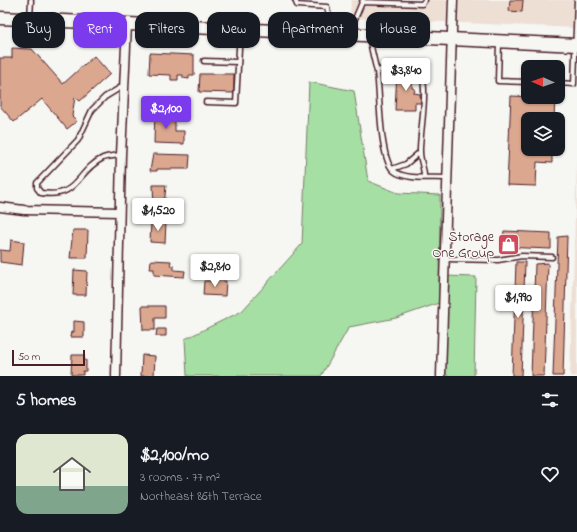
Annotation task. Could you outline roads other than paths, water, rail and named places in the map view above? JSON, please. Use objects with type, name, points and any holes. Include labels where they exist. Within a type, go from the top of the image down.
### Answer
[{"type":"main road","points":[[0,18],[12,18]]},
{"type":"main road","points":[[127,24],[207,28]]},
{"type":"main road","points":[[430,38],[576,45]]},
{"type":"street","points":[[441,376],[453,0]]},
{"type":"street","points":[[116,376],[121,155],[126,48]]},
{"type":"street","points":[[0,208],[120,212]]},
{"type":"lane","points":[[30,12],[31,0]]},
{"type":"lane","points":[[295,0],[297,5],[327,7],[329,12]]},
{"type":"lane","points":[[357,12],[362,1],[422,4],[425,0]]},
{"type":"lane","points":[[565,84],[574,84],[577,0]]},
{"type":"lane","points":[[500,42],[498,81],[521,82]]},
{"type":"lane","points":[[206,102],[236,103],[239,48]]},
{"type":"lane","points":[[371,48],[377,72],[383,146],[392,169],[394,172],[409,177],[424,176],[448,178]]},
{"type":"lane","points":[[204,61],[238,62]]},
{"type":"lane","points":[[377,72],[392,67],[412,66],[422,74],[424,88],[420,152],[424,176]]},
{"type":"lane","points":[[121,155],[104,157],[94,163],[70,189],[65,192],[50,194],[41,193],[37,188],[37,183],[78,140],[92,110],[105,97],[124,86]]},
{"type":"lane","points":[[392,169],[406,164],[420,152]]},
{"type":"lane","points":[[444,259],[498,260],[522,256],[552,256]]},
{"type":"place","name":"Storage One Group","points":[[509,245]]}]
